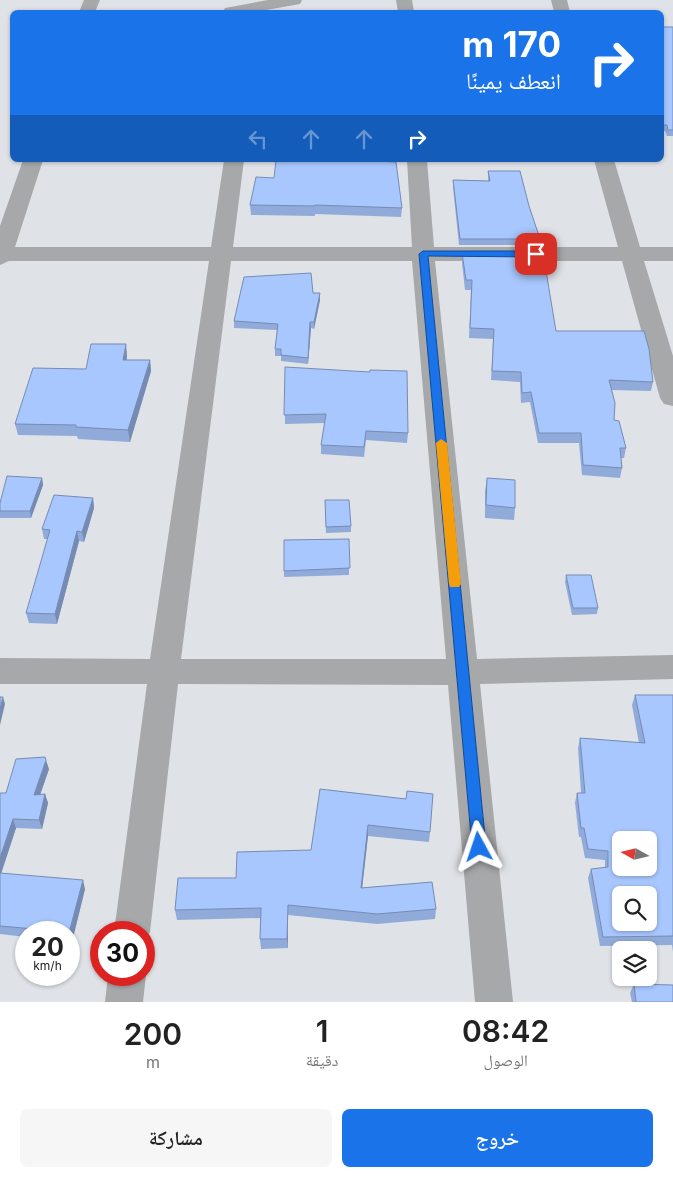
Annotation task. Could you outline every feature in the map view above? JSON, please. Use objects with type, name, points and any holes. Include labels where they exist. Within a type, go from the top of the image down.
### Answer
[{"type":"street","points":[[257,10],[294,0]]},
{"type":"street","points":[[32,162],[0,255],[673,254]]},
{"type":"street","points":[[133,921],[164,670],[234,162]]},
{"type":"street","points":[[417,162],[423,254],[494,1002]]},
{"type":"street","points":[[605,162],[673,398]]},
{"type":"street","points":[[0,671],[463,672],[673,667]]},
{"type":"street","points":[[124,1002],[126,986]]},
{"type":"building","points":[[664,27],[673,27],[673,130],[668,130],[667,125],[664,125]]},
{"type":"building","points":[[276,162],[396,162],[402,208],[250,205],[256,177],[274,178]]},
{"type":"building","points":[[488,171],[520,171],[540,239],[460,239],[453,180],[490,181]]},
{"type":"building","points":[[462,253],[543,253],[556,331],[644,331],[649,349],[653,382],[609,380],[615,403],[614,420],[619,421],[626,448],[620,448],[622,468],[583,465],[581,433],[539,433],[531,392],[522,393],[521,372],[492,371],[494,329],[470,328],[472,280],[466,280]]},
{"type":"building","points":[[311,273],[313,293],[320,293],[314,322],[310,322],[308,358],[281,355],[281,349],[275,349],[278,324],[234,321],[244,277]]},
{"type":"building","points":[[91,344],[126,344],[123,360],[150,360],[128,430],[76,427],[76,425],[15,424],[33,368],[86,369]]},
{"type":"building","points":[[285,367],[370,372],[370,370],[407,371],[408,433],[366,431],[364,447],[321,445],[326,414],[284,415]]},
{"type":"building","points":[[7,476],[42,478],[30,511],[0,511],[0,503]]},
{"type":"building","points":[[487,478],[515,480],[515,508],[486,505]]},
{"type":"building","points":[[54,495],[93,498],[82,532],[77,531],[55,614],[26,613],[50,530],[42,529]]},
{"type":"building","points":[[325,500],[349,500],[351,526],[326,527]]},
{"type":"building","points":[[349,539],[350,568],[284,571],[284,540]]},
{"type":"building","points":[[566,575],[591,575],[598,608],[573,608]]},
{"type":"building","points":[[635,695],[673,695],[673,936],[603,937],[591,869],[608,867],[608,851],[588,849],[584,828],[581,828],[577,793],[585,793],[580,738],[645,743]]},
{"type":"building","points":[[0,697],[3,697],[0,709]]},
{"type":"building","points":[[45,757],[46,760],[34,795],[45,794],[39,820],[13,819],[0,858],[0,793],[6,793],[16,759]]},
{"type":"building","points":[[320,789],[406,799],[407,791],[433,794],[430,832],[368,825],[361,888],[432,882],[436,909],[377,914],[288,905],[287,939],[260,939],[261,908],[175,910],[178,878],[236,878],[237,852],[311,850]]},
{"type":"building","points":[[0,873],[83,880],[72,921],[15,921],[15,927],[0,926]]},
{"type":"building","points":[[673,985],[673,1002],[636,1002],[634,986]]},
{"type":"slow traffic","points":[[441,443],[455,584]]},
{"type":"route","points":[[479,847],[423,254],[536,254]]}]
